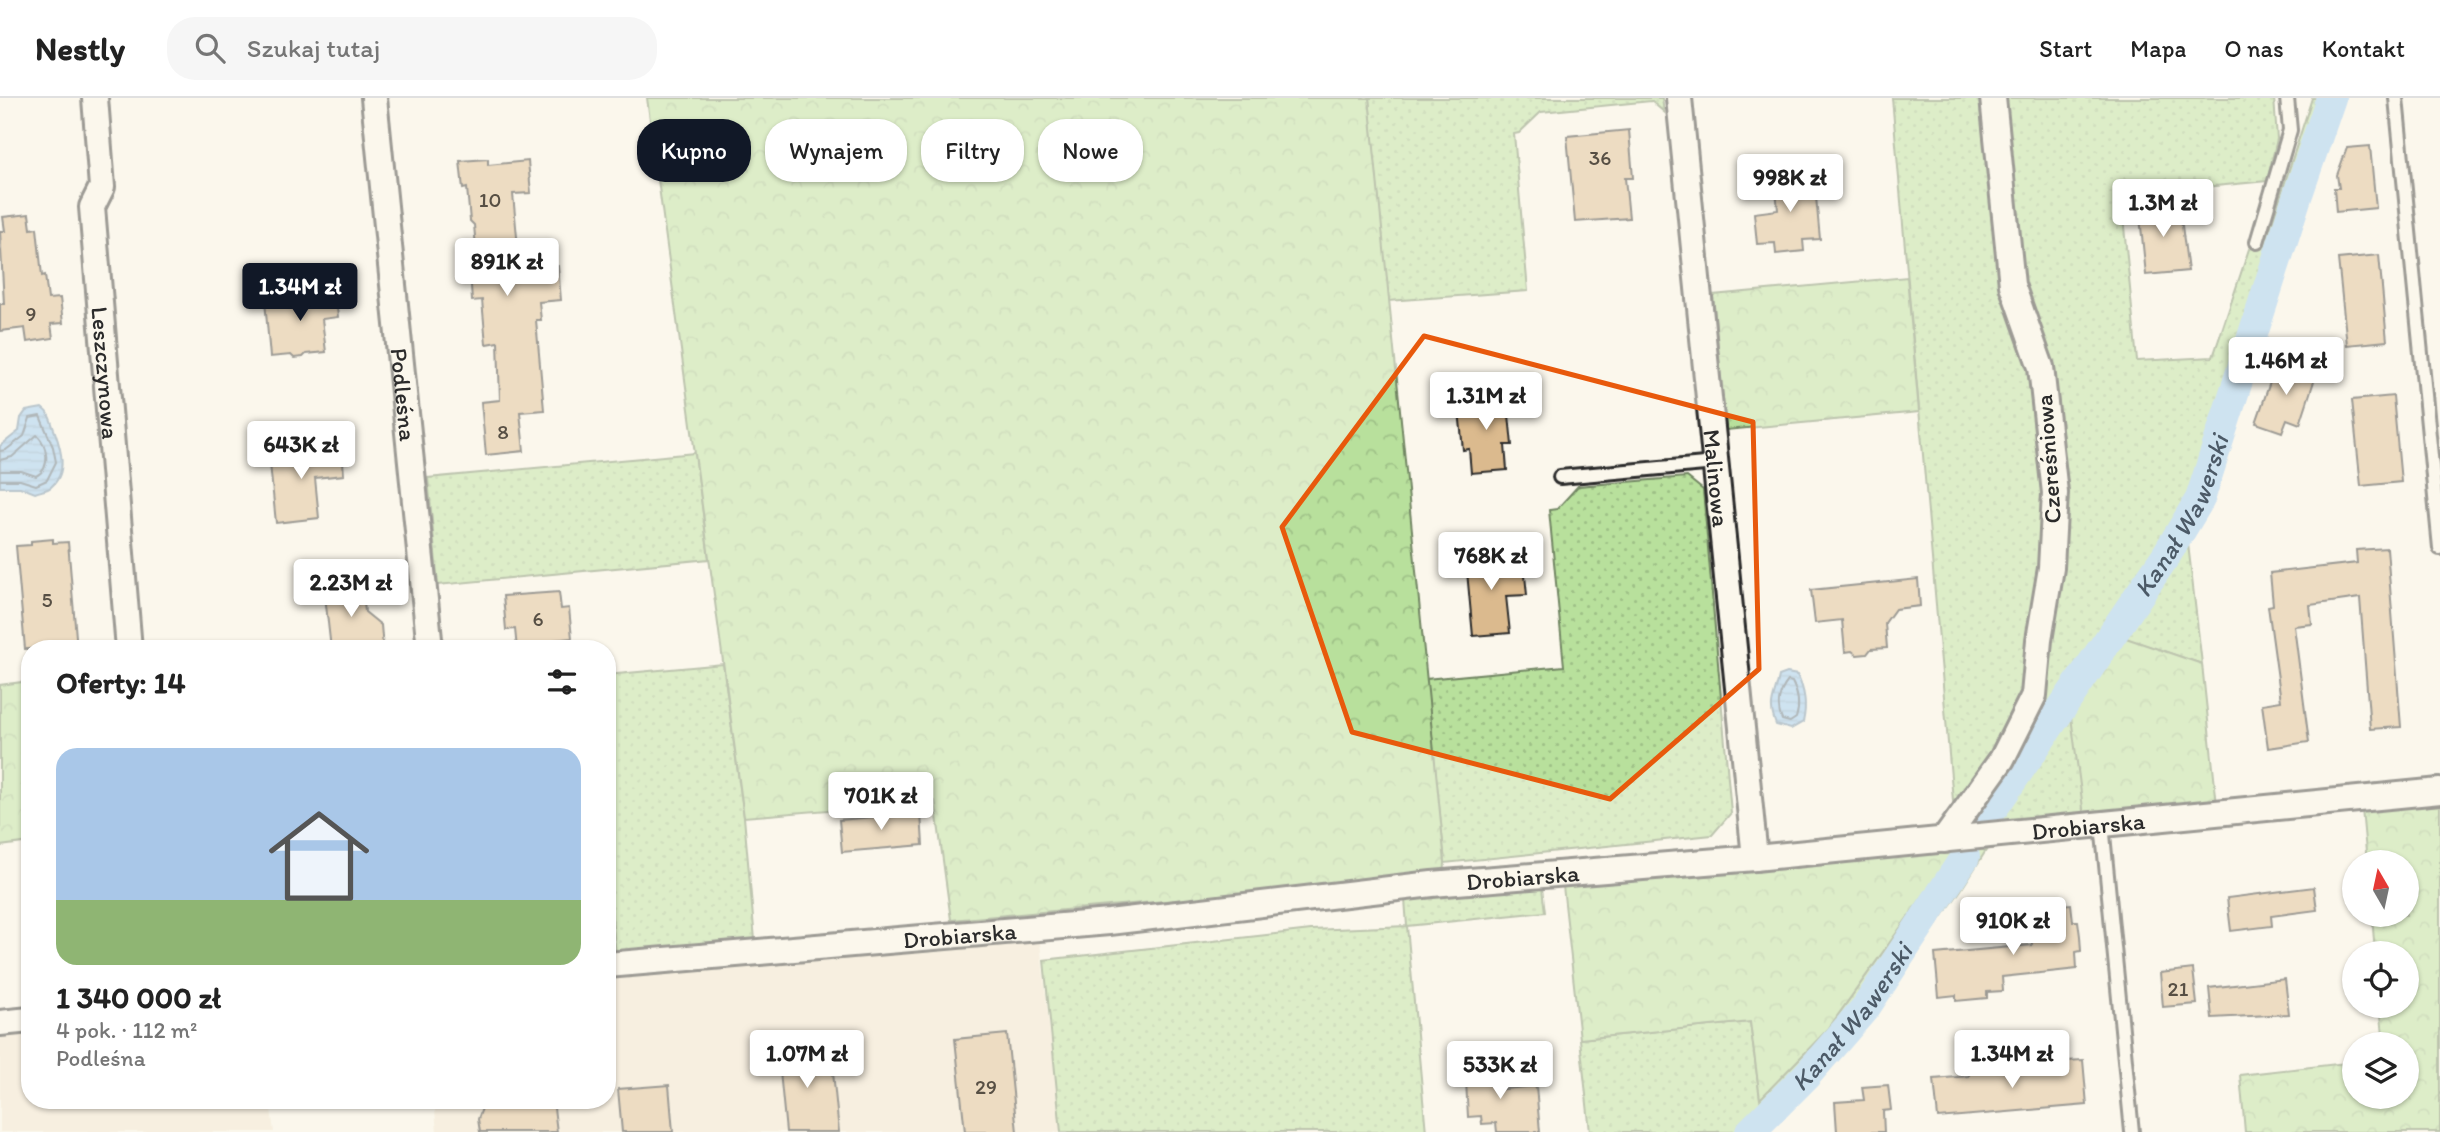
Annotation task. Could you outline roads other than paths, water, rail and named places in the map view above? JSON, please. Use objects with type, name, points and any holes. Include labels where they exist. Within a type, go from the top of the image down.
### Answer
[{"type":"street","name":"Leszczynowa","points":[[95,98],[102,187],[92,207],[128,640]]},
{"type":"street","name":"Podleśna","points":[[374,98],[429,640]]},
{"type":"street","name":"Malinowa","points":[[1679,98],[1755,858]]},
{"type":"street","name":"Czereśniowa","points":[[1944,840],[2002,759],[2034,695],[2039,640],[2051,568],[2055,494],[2041,367],[2012,285],[1993,98]]},
{"type":"street","name":"Drobiarska","points":[[616,964],[1109,922],[1432,884],[1755,858],[2440,791]]},
{"type":"street","points":[[0,1023],[21,1021]]},
{"type":"lane","points":[[2257,242],[2290,130],[2287,98]]},
{"type":"lane","points":[[2396,98],[2440,548]]},
{"type":"lane","points":[[1560,477],[1716,463]]},
{"type":"lane","points":[[2102,824],[2132,1132]]},
{"type":"water","points":[[42,408],[50,419],[61,453],[60,475],[50,488],[35,493],[20,487],[0,487],[0,446],[19,431],[21,418],[26,411]]},
{"type":"water","points":[[1787,673],[1797,675],[1805,704],[1803,722],[1791,729],[1776,725],[1772,711],[1779,676]]},
{"type":"waterway","name":"Kanał Wawerski","points":[[1986,819],[2167,554],[2200,499],[2331,98]]},
{"type":"waterway","name":"Kanał Wawerski","points":[[1750,1132],[1806,1076],[1866,1007],[1965,857]]}]
